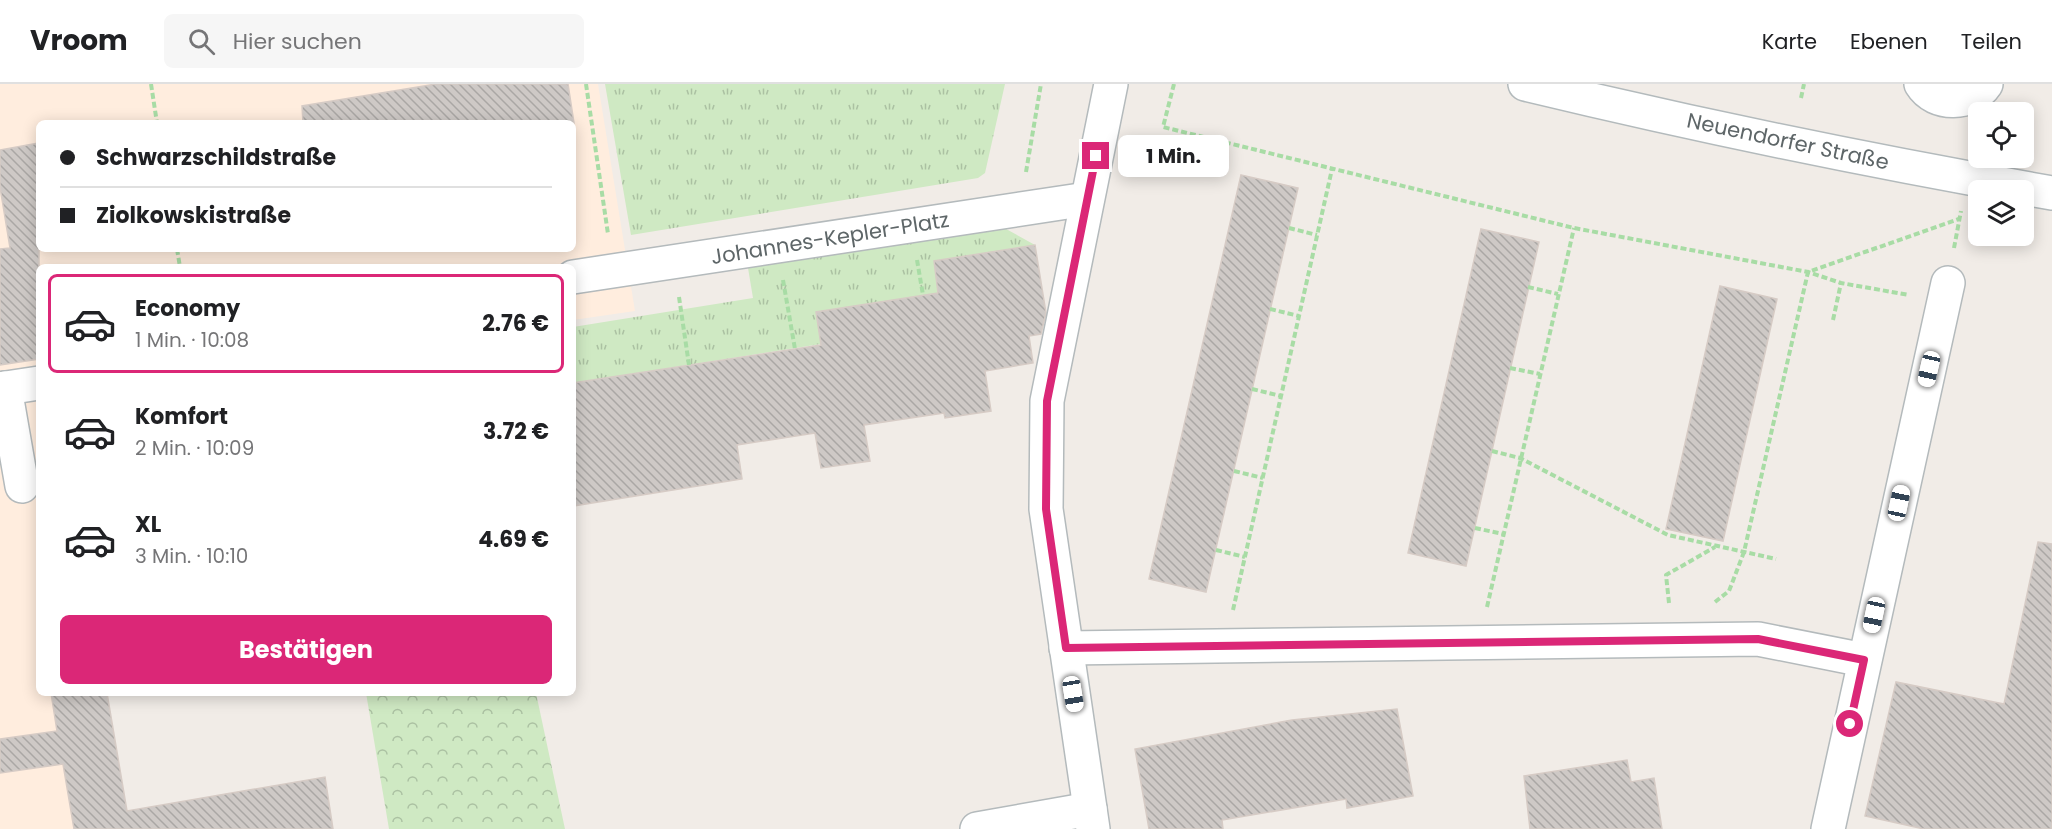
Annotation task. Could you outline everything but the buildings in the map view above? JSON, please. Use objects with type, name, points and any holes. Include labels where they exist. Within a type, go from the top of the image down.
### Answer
[{"type":"street","points":[[977,829],[1091,819],[1046,509],[1047,401],[1111,84]]},
{"type":"street","name":"Neuendorfer Straße","points":[[1525,84],[1610,104],[1967,178],[2052,193]]},
{"type":"street","points":[[1921,84],[1937,98],[1953,101],[1970,98],[1986,84]]},
{"type":"street","name":"Johannes-Kepler-Platz","points":[[576,277],[1087,199]]},
{"type":"street","points":[[1828,829],[1946,292]]},
{"type":"street","points":[[20,487],[3,388],[36,383]]},
{"type":"street","points":[[1066,648],[1758,639],[1864,660]]},
{"type":"path","points":[[151,84],[157,120]]},
{"type":"path","points":[[586,84],[613,271]]},
{"type":"path","points":[[1019,209],[1041,84]]},
{"type":"path","points":[[1174,84],[1163,127],[1574,228],[1808,272],[1842,283],[1946,292]]},
{"type":"path","points":[[1801,98],[1804,84]]},
{"type":"path","points":[[1225,646],[1332,169]]},
{"type":"path","points":[[1808,272],[1959,219]]},
{"type":"path","points":[[1289,228],[1317,235]]},
{"type":"path","points":[[1479,643],[1574,228]]},
{"type":"path","points":[[778,246],[795,349]]},
{"type":"path","points":[[674,262],[689,365]]},
{"type":"path","points":[[1712,605],[1729,591],[1744,552],[1808,272]]},
{"type":"path","points":[[1833,320],[1842,283]]},
{"type":"path","points":[[1528,287],[1558,294]]},
{"type":"path","points":[[1270,309],[1299,316]]},
{"type":"path","points":[[1510,368],[1540,374]]},
{"type":"path","points":[[1252,389],[1281,396]]},
{"type":"path","points":[[1492,451],[1520,458],[1668,535],[1776,559]]},
{"type":"path","points":[[1234,471],[1263,477]]},
{"type":"path","points":[[1474,528],[1503,534]]},
{"type":"path","points":[[1673,641],[1666,575],[1716,547]]},
{"type":"path","points":[[1216,550],[1245,557]]},
{"type":"shaded area","points":[[0,84],[598,84],[635,311],[576,320],[576,264],[36,264],[36,696],[64,696],[87,829],[0,829]]},
{"type":"green space","points":[[605,84],[1005,84],[985,173],[978,178],[631,235]]},
{"type":"green space","points":[[997,224],[1035,245],[934,261],[938,293],[816,312],[821,344],[576,383],[576,327],[753,298],[748,268]]},
{"type":"green space","points":[[367,696],[537,696],[565,829],[389,829]]},
{"type":"route","points":[[1096,156],[1047,401],[1046,509],[1066,648],[1758,639],[1864,660],[1850,724]]}]
